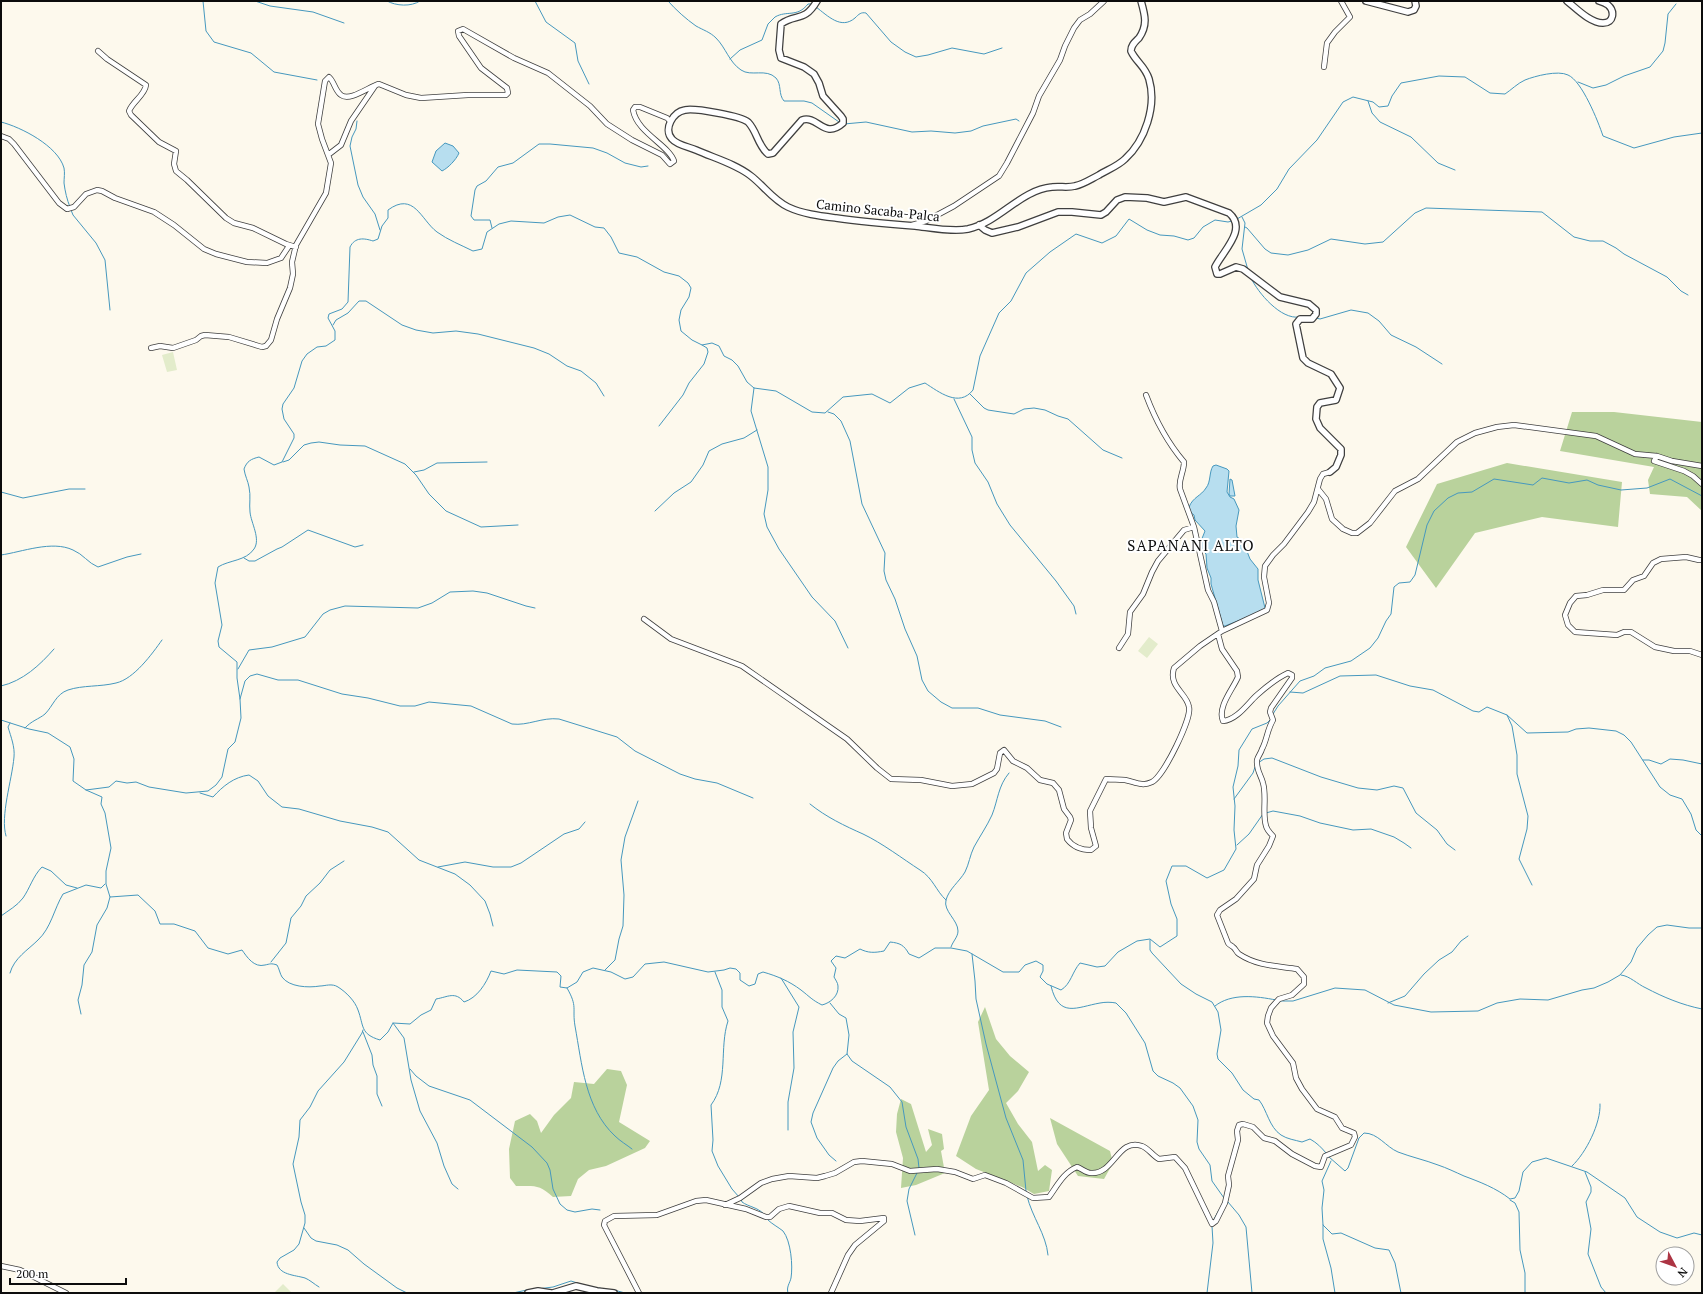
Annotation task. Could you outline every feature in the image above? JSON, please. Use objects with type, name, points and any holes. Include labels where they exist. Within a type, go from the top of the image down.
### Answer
[{"type":"street","points":[[151,348],[160,346],[173,348],[196,340],[205,335],[229,337],[262,347],[266,346],[271,340],[277,319],[290,288],[293,274],[292,262],[296,247],[326,193],[331,163],[318,124],[326,78],[330,78],[339,94],[346,97],[363,92],[376,85],[382,85],[406,95],[421,98],[507,94],[508,90],[506,88],[481,68],[459,36],[458,31],[463,29],[514,58],[548,73],[590,106],[607,124],[632,140],[662,155],[670,164],[674,161],[671,154],[647,133],[634,114],[633,110],[635,107],[640,107],[667,118],[670,121],[678,112],[687,110],[737,117],[748,122],[757,136],[763,150],[768,154],[773,153],[802,120],[812,120],[823,128],[831,129],[838,127],[843,123],[843,119],[823,96],[819,83],[814,74],[804,67],[783,60],[780,55],[781,24],[785,21],[804,16],[817,1]]},
{"type":"street","points":[[911,226],[954,206],[999,176],[1033,113],[1038,96],[1060,60],[1074,28],[1080,20],[1094,11],[1104,1]]},
{"type":"street","name":"Camino Sacaba-Palca","points":[[670,121],[669,133],[672,138],[685,146],[742,170],[751,176],[772,196],[787,207],[797,211],[823,217],[885,225],[957,230],[969,228],[989,220],[1032,192],[1054,187],[1073,187],[1084,183],[1123,161],[1131,152],[1146,127],[1151,100],[1150,81],[1147,73],[1143,65],[1131,51],[1146,22],[1141,1]]},
{"type":"street","points":[[1324,67],[1327,42],[1350,16],[1341,1]]},
{"type":"street","points":[[1366,1],[1408,12],[1414,10],[1415,1]]},
{"type":"street","points":[[1567,1],[1593,19],[1602,23],[1611,19],[1613,14],[1612,9],[1607,4],[1599,1]]},
{"type":"street","points":[[98,51],[107,59],[146,85],[145,89],[132,104],[130,110],[131,115],[153,138],[176,151],[174,164],[176,171],[230,221],[253,228],[290,246],[296,247]]},
{"type":"street","points":[[328,155],[341,146],[351,121],[376,85]]},
{"type":"street","points":[[1,136],[14,144],[59,203],[67,209],[74,207],[86,194],[93,190],[102,191],[115,198],[154,212],[174,225],[204,249],[216,254],[248,262],[267,263],[281,258],[290,246]]},
{"type":"street","points":[[644,619],[671,639],[701,652],[725,658],[742,666],[848,739],[877,768],[891,779],[921,780],[952,786],[972,784],[997,769],[1000,753],[1004,750],[1014,761],[1027,768],[1040,780],[1053,783],[1059,790],[1064,809],[1071,820],[1066,833],[1067,839],[1076,848],[1091,850],[1096,846],[1091,828],[1090,811],[1106,779],[1125,780],[1131,783],[1146,784],[1156,778],[1166,766],[1190,715],[1188,702],[1176,686],[1173,674],[1174,668],[1200,646],[1220,633],[1267,610],[1270,603],[1264,577],[1264,566],[1284,544],[1308,512],[1314,502],[1320,479],[1323,474],[1330,472],[1336,467],[1341,455],[1341,449],[1320,428],[1316,419],[1317,407],[1320,403],[1336,400],[1340,388],[1331,374],[1308,363],[1303,358],[1296,324],[1300,320],[1312,319],[1316,314],[1316,310],[1309,304],[1280,297],[1243,269],[1236,267],[1217,274],[1215,267],[1230,244],[1237,229],[1235,217],[1229,212],[1186,197],[1164,202],[1147,198],[1131,197],[1117,200],[1106,212],[1101,214],[1058,212],[1018,227],[992,233],[979,225]]},
{"type":"street","points":[[725,1205],[740,1198],[760,1183],[772,1179],[788,1176],[817,1178],[835,1173],[854,1162],[862,1160],[892,1164],[910,1171],[946,1169],[973,1179],[985,1175],[1021,1190],[1027,1196],[1033,1198],[1049,1197],[1071,1169],[1077,1167],[1091,1173],[1103,1170],[1115,1160],[1118,1152],[1132,1144],[1142,1146],[1159,1160],[1175,1157],[1180,1162],[1185,1168],[1187,1176],[1212,1224],[1216,1221],[1225,1203],[1229,1185],[1228,1176],[1238,1140],[1237,1131],[1239,1125],[1243,1124],[1253,1127],[1264,1138],[1275,1141],[1292,1154],[1315,1166],[1321,1167],[1325,1156],[1329,1153],[1351,1145],[1355,1137],[1354,1134],[1342,1128],[1335,1118],[1317,1110],[1296,1078],[1293,1063],[1273,1036],[1267,1023],[1271,1008],[1279,999],[1292,995],[1300,988],[1304,984],[1304,977],[1297,969],[1272,967],[1253,961],[1237,953],[1234,947],[1228,943],[1226,934],[1218,919],[1217,915],[1220,910],[1236,899],[1254,879],[1257,865],[1269,846],[1273,836],[1266,827],[1264,811],[1266,797],[1263,792],[1263,782],[1258,774],[1257,759],[1262,749],[1267,730],[1273,720],[1270,712],[1271,708],[1292,678],[1292,675],[1288,673],[1282,675],[1258,694],[1235,716],[1228,720],[1224,720],[1221,714],[1230,690],[1238,677],[1237,671],[1222,649],[1214,602],[1208,590],[1194,527],[1178,484],[1182,474],[1184,462],[1163,432],[1146,395]]},
{"type":"street","points":[[1318,489],[1326,499],[1332,519],[1343,529],[1354,534],[1370,523],[1395,491],[1418,479],[1457,442],[1475,433],[1497,427],[1514,425],[1596,436],[1635,454],[1657,456],[1672,461],[1702,466]]},
{"type":"street","points":[[1657,456],[1654,461],[1693,476],[1702,484]]},
{"type":"street","points":[[1119,648],[1128,634],[1130,612],[1140,601],[1158,561],[1184,530],[1194,527]]},
{"type":"street","points":[[1702,560],[1686,557],[1662,559],[1653,563],[1644,576],[1633,580],[1624,590],[1603,590],[1576,596],[1570,603],[1565,615],[1568,625],[1575,632],[1617,635],[1628,632],[1655,647],[1674,651],[1690,651],[1702,655]]},
{"type":"street","points":[[639,1293],[606,1229],[604,1224],[608,1218],[621,1215],[657,1215],[696,1201],[706,1200],[746,1208],[765,1217],[770,1217],[779,1209],[789,1206],[820,1213],[832,1213],[846,1220],[860,1221],[884,1218],[884,1221],[855,1245],[848,1255],[831,1293]]},
{"type":"street","points":[[1,1266],[20,1270],[66,1293]]},
{"type":"street","points":[[528,1293],[538,1291],[552,1293],[576,1286],[614,1293]]},
{"type":"green space","points":[[173,352],[177,370],[167,372],[162,355]]},
{"type":"green space","points":[[1572,412],[1614,412],[1702,422],[1702,511],[1687,497],[1650,494],[1648,480],[1654,467],[1560,451]]},
{"type":"green space","points":[[1507,463],[1622,482],[1618,527],[1542,517],[1475,533],[1436,588],[1406,547],[1437,484]]},
{"type":"green space","points":[[1149,637],[1158,644],[1147,658],[1138,651]]},
{"type":"green space","points":[[985,1007],[996,1039],[1010,1056],[1029,1072],[1018,1091],[1006,1103],[1018,1124],[1032,1142],[1038,1171],[1045,1165],[1052,1170],[1049,1191],[1034,1194],[1022,1187],[976,1169],[956,1156],[971,1116],[989,1090],[978,1022]]},
{"type":"green space","points":[[607,1069],[621,1071],[627,1085],[619,1122],[650,1141],[645,1148],[606,1166],[589,1170],[578,1179],[571,1196],[553,1197],[540,1188],[516,1186],[510,1178],[509,1149],[515,1121],[530,1114],[537,1121],[541,1133],[554,1115],[571,1098],[574,1082],[594,1084]]},
{"type":"green space","points":[[901,1099],[911,1104],[926,1152],[932,1145],[928,1129],[942,1134],[944,1149],[941,1151],[945,1173],[916,1185],[901,1188],[903,1158],[896,1132],[897,1114]]},
{"type":"green space","points":[[1050,1118],[1110,1151],[1113,1163],[1104,1179],[1078,1176],[1057,1144]]},
{"type":"green space","points":[[283,1284],[291,1292],[274,1293]]},
{"type":"water","points":[[445,143],[453,146],[459,153],[452,164],[442,171],[432,162],[436,151]]},
{"type":"water","points":[[1216,465],[1229,471],[1227,492],[1230,497],[1234,499],[1239,510],[1236,526],[1237,537],[1243,541],[1250,559],[1258,569],[1258,580],[1265,608],[1263,611],[1225,626],[1223,626],[1211,584],[1211,578],[1207,568],[1206,554],[1201,549],[1201,541],[1205,531],[1195,520],[1189,507],[1208,486],[1212,468]]},
{"type":"water","points":[[1230,479],[1232,480],[1235,496],[1230,496],[1229,494]]},
{"type":"waterway","points":[[203,1],[206,31],[214,42],[251,53],[274,72],[317,80]]},
{"type":"waterway","points":[[255,1],[270,6],[313,12],[344,23]]},
{"type":"waterway","points":[[387,1],[404,5],[420,1]]},
{"type":"waterway","points":[[535,1],[546,22],[575,43],[578,61],[589,84]]},
{"type":"waterway","points":[[668,1],[692,23],[716,38],[733,63],[741,70],[749,73],[768,74],[776,78],[784,101],[804,101],[812,103],[839,122]]},
{"type":"waterway","points":[[730,59],[740,50],[762,40],[768,24],[775,17],[800,11],[808,4],[811,4]]},
{"type":"waterway","points":[[1578,82],[1593,88],[1606,85],[1624,76],[1650,67],[1663,51],[1668,14],[1676,4]]},
{"type":"waterway","points":[[816,7],[830,18],[845,23],[860,14],[866,13],[891,42],[905,52],[916,57],[952,48],[984,54],[1002,48]]},
{"type":"waterway","points":[[1237,219],[1261,205],[1277,189],[1289,169],[1317,140],[1343,102],[1353,97],[1373,102],[1379,107],[1388,106],[1392,96],[1401,83],[1439,76],[1465,77],[1490,93],[1505,94],[1529,78],[1558,73],[1568,75],[1579,85],[1603,136],[1634,148],[1674,137],[1702,133]]},
{"type":"waterway","points":[[1368,101],[1372,113],[1380,122],[1411,137],[1438,163],[1455,170]]},
{"type":"waterway","points":[[844,124],[866,122],[912,132],[931,131],[955,133],[971,131],[983,126],[1016,119],[1019,121]]},
{"type":"waterway","points":[[357,121],[350,146],[358,185],[363,197],[375,214],[380,230]]},
{"type":"waterway","points":[[1,122],[28,133],[47,145],[54,152],[64,168],[64,186],[70,207]]},
{"type":"waterway","points":[[492,228],[490,220],[474,220],[471,216],[477,186],[486,181],[498,167],[513,163],[539,144],[593,148],[607,153],[625,163],[641,167],[648,166]]},
{"type":"waterway","points":[[86,790],[109,787],[116,781],[127,783],[136,782],[149,787],[186,793],[208,791],[216,785],[222,777],[228,749],[235,742],[241,718],[237,662],[219,647],[218,641],[222,625],[215,583],[218,567],[247,556],[256,545],[256,536],[250,512],[250,490],[244,469],[246,464],[259,457],[274,465],[282,462],[294,438],[294,434],[284,419],[282,409],[283,404],[294,388],[302,361],[307,354],[317,347],[326,346],[335,340],[335,331],[328,318],[329,314],[342,309],[348,302],[350,247],[354,241],[360,239],[373,241],[378,239],[382,226],[388,218],[388,210],[397,205],[411,205],[437,232],[473,251],[482,249],[487,232],[499,224],[511,221],[544,223],[558,217],[570,215],[595,227],[604,228],[611,237],[619,253],[637,257],[664,272],[679,276],[688,283],[691,288],[689,297],[681,310],[679,320],[681,331],[692,340],[702,345],[712,343],[719,346],[724,356],[732,360],[738,366],[747,382],[754,388],[776,391],[812,412],[825,413],[843,397],[872,394],[890,403],[909,388],[925,383],[949,397],[962,398],[967,395],[973,390],[980,356],[999,313],[1011,301],[1026,273],[1050,252],[1076,234],[1102,243],[1116,236],[1129,219],[1147,230],[1160,235],[1174,236],[1188,240],[1194,238],[1203,227],[1215,220],[1228,222],[1232,221]]},
{"type":"waterway","points":[[1245,227],[1265,249],[1271,253],[1288,255],[1308,250],[1331,239],[1365,244],[1383,242],[1415,213],[1426,208],[1542,212],[1574,237],[1590,241],[1603,241],[1667,277],[1681,291],[1688,295]]},
{"type":"waterway","points":[[71,210],[73,215],[96,243],[105,260],[110,310]]},
{"type":"waterway","points":[[1242,217],[1245,223],[1242,249],[1248,270]]},
{"type":"waterway","points":[[1251,278],[1259,291],[1278,310],[1292,317],[1299,317]]},
{"type":"waterway","points":[[333,325],[336,320],[348,313],[359,301],[366,301],[402,325],[416,330],[433,333],[456,331],[478,334],[534,348],[549,354],[567,366],[581,371],[596,383],[604,396]]},
{"type":"waterway","points":[[1316,318],[1320,319],[1351,310],[1368,313],[1379,321],[1391,335],[1416,347],[1442,364]]},
{"type":"waterway","points":[[1302,316],[1311,316]]},
{"type":"waterway","points":[[659,426],[683,395],[689,383],[704,364],[708,352],[707,348],[702,345]]},
{"type":"waterway","points":[[754,388],[751,411],[768,467],[768,490],[764,514],[767,527],[779,549],[812,597],[835,621],[848,648]]},
{"type":"waterway","points":[[970,394],[988,410],[1014,414],[1024,409],[1034,408],[1045,410],[1068,419],[1103,450],[1122,458]]},
{"type":"waterway","points":[[954,399],[972,437],[972,450],[975,463],[988,482],[997,504],[1010,525],[1056,581],[1074,606],[1076,614]]},
{"type":"waterway","points":[[828,412],[834,414],[841,421],[850,441],[862,504],[885,553],[884,571],[886,580],[917,656],[922,680],[928,691],[941,702],[952,708],[978,708],[1000,715],[1045,721],[1061,727]]},
{"type":"waterway","points":[[655,511],[674,493],[691,482],[703,465],[709,451],[722,444],[744,438],[757,430]]},
{"type":"waterway","points":[[283,462],[289,460],[304,445],[311,443],[319,442],[365,446],[405,464],[416,475],[429,494],[446,511],[481,527],[518,525]]},
{"type":"waterway","points":[[414,472],[424,470],[437,463],[487,462]]},
{"type":"waterway","points":[[1273,714],[1300,681],[1314,676],[1325,668],[1351,661],[1370,648],[1378,638],[1391,614],[1394,587],[1399,583],[1410,582],[1415,575],[1427,525],[1434,511],[1448,498],[1458,493],[1472,492],[1494,479],[1533,485],[1542,478],[1569,483],[1587,480],[1598,485],[1621,490],[1647,488],[1670,479],[1702,496]]},
{"type":"waterway","points":[[1,492],[23,498],[69,489],[85,489]]},
{"type":"waterway","points":[[244,558],[249,561],[255,561],[282,547],[308,530],[355,547],[363,545]]},
{"type":"waterway","points":[[1,555],[47,546],[65,547],[77,552],[98,567],[141,554]]},
{"type":"waterway","points":[[238,669],[249,650],[272,647],[305,637],[323,614],[330,610],[345,606],[418,608],[432,603],[450,592],[473,591],[487,593],[535,608]]},
{"type":"waterway","points":[[25,728],[45,714],[60,694],[68,690],[123,681],[142,665],[162,640]]},
{"type":"waterway","points":[[1,686],[9,684],[30,672],[54,649]]},
{"type":"waterway","points":[[240,699],[245,681],[250,676],[257,674],[278,680],[298,680],[342,694],[368,698],[400,706],[415,706],[429,702],[471,706],[512,724],[524,724],[547,719],[559,719],[617,737],[635,751],[680,774],[695,779],[717,783],[753,798]]},
{"type":"waterway","points":[[1290,692],[1303,693],[1340,676],[1376,675],[1410,686],[1433,690],[1473,711],[1479,712],[1487,707],[1507,715],[1527,733],[1568,732],[1576,729],[1589,728],[1616,731],[1624,735],[1631,742],[1660,787],[1670,795],[1682,799],[1691,814],[1696,830],[1702,836]]},
{"type":"waterway","points":[[1507,715],[1512,726],[1517,755],[1517,774],[1528,816],[1527,829],[1519,859],[1532,885]]},
{"type":"waterway","points":[[1,720],[29,729],[48,733],[70,747],[74,759],[73,781],[86,790],[102,797],[101,804],[105,813],[111,848],[106,871],[106,884],[110,897],[138,895],[155,911],[160,924],[174,924],[195,931],[208,948],[228,954],[242,950],[246,956],[257,965],[277,965],[282,977],[294,985],[305,987],[331,985],[338,987],[355,1003],[366,1032],[374,1038],[380,1040],[388,1032],[393,1023],[410,1024],[421,1015],[431,1010],[436,999],[454,996],[458,997],[464,1002],[469,1000],[477,994],[491,971],[504,974],[517,970],[557,972],[561,976],[560,987],[567,988],[577,982],[583,972],[593,968],[611,972],[625,979],[633,977],[645,964],[664,962],[708,972],[730,968],[736,969],[740,973],[740,980],[749,986],[755,984],[758,974],[763,972],[792,984],[822,1005],[831,1001],[838,990],[838,985],[834,977],[836,968],[831,961],[836,956],[845,958],[860,949],[871,952],[884,951],[890,942],[901,945],[909,954],[919,958],[935,948],[951,948],[967,951],[1003,972],[1019,972],[1025,965],[1036,961],[1043,965],[1043,971],[1040,977],[1047,984],[1061,990],[1067,985],[1080,963],[1097,967],[1105,966],[1118,952],[1137,941],[1150,939],[1160,947],[1177,936],[1177,919],[1171,904],[1166,881],[1172,866],[1186,866],[1207,878],[1224,870],[1236,849],[1233,787],[1238,766],[1239,750],[1252,729],[1267,723],[1271,719]]},
{"type":"waterway","points":[[6,836],[4,818],[14,753],[8,727],[10,723]]},
{"type":"waterway","points":[[1258,763],[1264,759],[1272,758],[1321,777],[1358,788],[1377,790],[1394,786],[1403,788],[1416,813],[1437,830],[1447,844],[1455,850]]},
{"type":"waterway","points":[[1643,760],[1649,760],[1661,764],[1670,759],[1702,764]]},
{"type":"waterway","points":[[1234,799],[1253,773],[1255,767]]},
{"type":"waterway","points":[[951,947],[958,931],[956,923],[948,912],[946,904],[947,896],[965,872],[976,843],[992,815],[1000,788],[1009,773]]},
{"type":"waterway","points":[[200,793],[213,797],[229,783],[238,778],[249,775],[258,781],[268,796],[282,807],[299,809],[340,821],[372,827],[388,832],[419,860],[455,874],[470,885],[485,901],[493,926]]},
{"type":"waterway","points":[[605,970],[615,960],[623,926],[624,895],[621,860],[625,837],[638,801]]},
{"type":"waterway","points":[[810,804],[836,821],[878,842],[920,870],[928,877],[946,900]]},
{"type":"waterway","points":[[1266,813],[1273,811],[1300,816],[1320,823],[1353,830],[1371,829],[1394,837],[1411,848]]},
{"type":"waterway","points":[[1237,845],[1249,834],[1263,814]]},
{"type":"waterway","points":[[438,867],[465,862],[493,867],[511,867],[521,863],[564,834],[579,829],[585,822]]},
{"type":"waterway","points":[[271,962],[286,943],[291,918],[301,906],[306,896],[320,883],[330,870],[344,861]]},
{"type":"waterway","points":[[1,916],[21,901],[36,874],[42,867],[51,871],[66,885],[77,888]]},
{"type":"waterway","points":[[10,973],[18,959],[46,930],[63,894],[86,885],[101,888],[105,884]]},
{"type":"waterway","points":[[81,1014],[78,1000],[82,985],[84,965],[92,952],[97,925],[107,908],[110,897]]},
{"type":"waterway","points":[[1279,1001],[1293,1001],[1335,988],[1365,990],[1394,1005],[1431,1012],[1478,1011],[1497,1003],[1520,999],[1548,1000],[1594,988],[1620,975],[1631,962],[1637,948],[1657,927],[1667,925],[1702,928]]},
{"type":"waterway","points":[[1388,1003],[1405,996],[1424,974],[1439,960],[1452,952],[1461,941],[1468,936]]},
{"type":"waterway","points":[[1150,940],[1150,950],[1152,953],[1181,984],[1212,1002],[1218,1012],[1221,1030],[1217,1054],[1218,1059],[1232,1073],[1243,1090],[1254,1099],[1259,1100],[1277,1132],[1286,1138],[1302,1142],[1310,1139],[1319,1145],[1326,1153]]},
{"type":"waterway","points":[[972,954],[976,999],[986,1044],[1006,1118],[1023,1160],[1026,1191]]},
{"type":"waterway","points":[[715,972],[722,990],[722,1007],[728,1021],[725,1031],[720,1086],[717,1096],[711,1105],[713,1140],[712,1151],[718,1166],[732,1189],[739,1197]]},
{"type":"waterway","points":[[1621,975],[1666,998],[1702,1009]]},
{"type":"waterway","points":[[781,978],[799,1007],[793,1032],[794,1068],[788,1102],[788,1130]]},
{"type":"waterway","points":[[1051,986],[1054,996],[1064,1007],[1076,1008],[1112,1002],[1116,1003],[1126,1013],[1145,1043],[1153,1071],[1158,1076],[1180,1088],[1193,1106],[1198,1120],[1197,1142],[1199,1149],[1210,1165],[1212,1181],[1224,1198]]},
{"type":"waterway","points":[[567,988],[574,1004],[574,1020],[580,1055],[586,1085],[591,1099],[605,1125],[617,1138],[632,1149]]},
{"type":"waterway","points":[[1215,1006],[1221,1002],[1236,997],[1260,997],[1276,1000]]},
{"type":"waterway","points":[[830,1003],[839,1014],[846,1018],[849,1035],[847,1054],[852,1061],[890,1087],[902,1102],[906,1127],[918,1159],[919,1168]]},
{"type":"waterway","points":[[393,1023],[404,1038],[411,1080],[420,1111],[437,1143],[444,1166],[452,1184],[458,1189]]},
{"type":"waterway","points":[[319,1287],[305,1278],[280,1270],[277,1262],[280,1258],[294,1250],[299,1244],[305,1223],[305,1215],[293,1164],[299,1137],[300,1120],[310,1107],[318,1091],[344,1062],[363,1030]]},
{"type":"waterway","points":[[363,1032],[372,1055],[373,1065],[377,1076],[377,1094],[382,1106]]},
{"type":"waterway","points":[[836,1161],[829,1155],[817,1138],[811,1122],[813,1113],[833,1068],[838,1061],[847,1054]]},
{"type":"waterway","points":[[410,1069],[416,1076],[429,1086],[470,1100],[532,1147],[547,1163],[550,1170],[553,1189],[560,1204],[567,1210],[575,1212],[592,1209],[600,1210]]},
{"type":"waterway","points":[[1572,1166],[1582,1154],[1592,1137],[1600,1112],[1600,1104]]},
{"type":"waterway","points":[[1329,1157],[1345,1171],[1348,1168],[1359,1138],[1364,1133],[1374,1135],[1398,1152],[1441,1166],[1482,1183],[1510,1199],[1515,1198],[1519,1191],[1523,1172],[1532,1162],[1546,1158],[1587,1172],[1625,1198],[1637,1217],[1660,1232],[1677,1238],[1694,1233],[1702,1235]]},
{"type":"waterway","points":[[1331,1161],[1322,1181],[1324,1190],[1322,1208],[1323,1225],[1332,1234],[1341,1233],[1375,1248],[1389,1250],[1395,1263],[1401,1293]]},
{"type":"waterway","points":[[1585,1172],[1591,1187],[1591,1192],[1586,1202],[1591,1229],[1588,1254],[1601,1287],[1606,1293]]},
{"type":"waterway","points":[[915,1235],[907,1201],[909,1189],[917,1173]]},
{"type":"waterway","points":[[1027,1196],[1045,1240],[1048,1255]]},
{"type":"waterway","points":[[741,1199],[742,1202],[764,1214]]},
{"type":"waterway","points":[[1510,1200],[1515,1203],[1519,1212],[1520,1250],[1525,1273],[1525,1293]]},
{"type":"waterway","points":[[1228,1202],[1239,1215],[1246,1227],[1252,1293]]},
{"type":"waterway","points":[[1213,1221],[1219,1210]]},
{"type":"waterway","points":[[768,1220],[783,1231],[788,1241],[792,1267],[791,1278],[787,1289],[788,1293]]},
{"type":"waterway","points":[[1323,1225],[1323,1239],[1331,1268],[1335,1293]]},
{"type":"waterway","points":[[1207,1293],[1213,1243],[1212,1226]]},
{"type":"waterway","points":[[304,1228],[311,1238],[316,1241],[337,1245],[348,1250],[364,1264],[397,1288],[407,1293]]},
{"type":"waterway","points":[[530,1290],[553,1287],[571,1281],[587,1286]]},
{"type":"waterway","points":[[598,1288],[605,1289]]},
{"type":"waterway","points":[[513,1293],[527,1290]]},
{"type":"waterway","points":[[614,1290],[625,1293]]},
{"type":"district","name":"SAPANANI ALTO","points":[[1191,545]]}]
